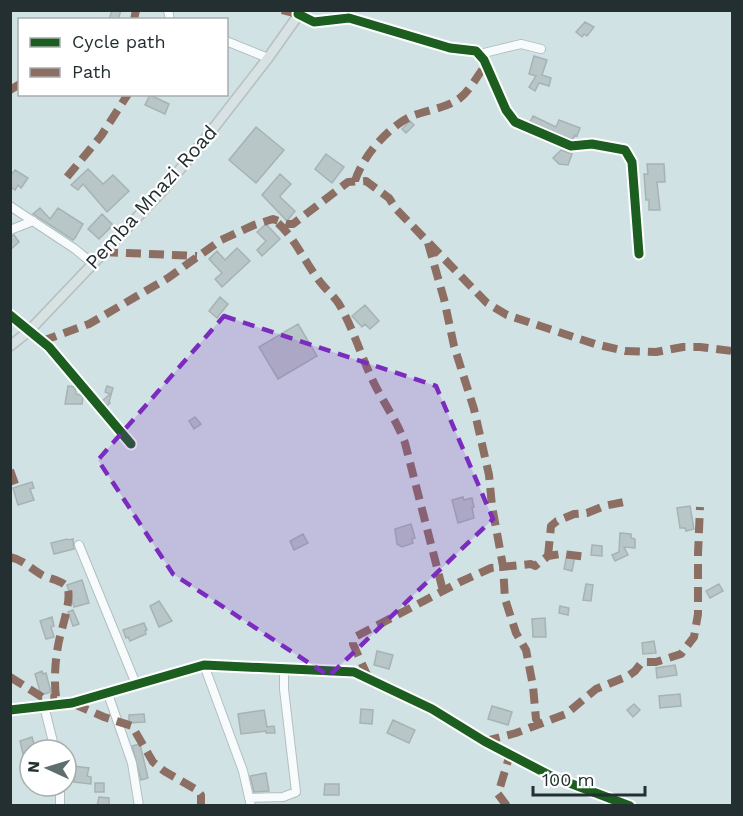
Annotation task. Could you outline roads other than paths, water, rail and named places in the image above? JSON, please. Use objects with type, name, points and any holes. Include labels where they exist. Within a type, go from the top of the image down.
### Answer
[{"type":"main road","name":"Pemba Mnazi Road","points":[[10,346],[29,331],[163,190],[210,134],[300,12]]},
{"type":"street","points":[[300,12],[314,22],[349,18],[434,44],[476,51],[480,54],[506,110],[515,122],[571,146],[588,144],[623,148],[632,162],[639,254]]},
{"type":"street","points":[[228,43],[268,58]]},
{"type":"street","points":[[480,54],[520,44],[541,49]]},
{"type":"street","points":[[10,206],[92,263]]},
{"type":"street","points":[[10,230],[33,221]]},
{"type":"street","points":[[10,315],[49,347],[131,444]]},
{"type":"street","points":[[80,545],[136,684]]},
{"type":"street","points":[[204,665],[243,771],[250,802],[288,796],[296,792],[284,689],[284,668]]},
{"type":"street","points":[[10,710],[72,703],[204,665],[361,673],[432,709],[484,741],[551,776],[630,806]]},
{"type":"street","points":[[108,692],[132,763],[139,806]]},
{"type":"street","points":[[44,706],[52,738]]},
{"type":"street","points":[[288,796],[289,806]]}]
